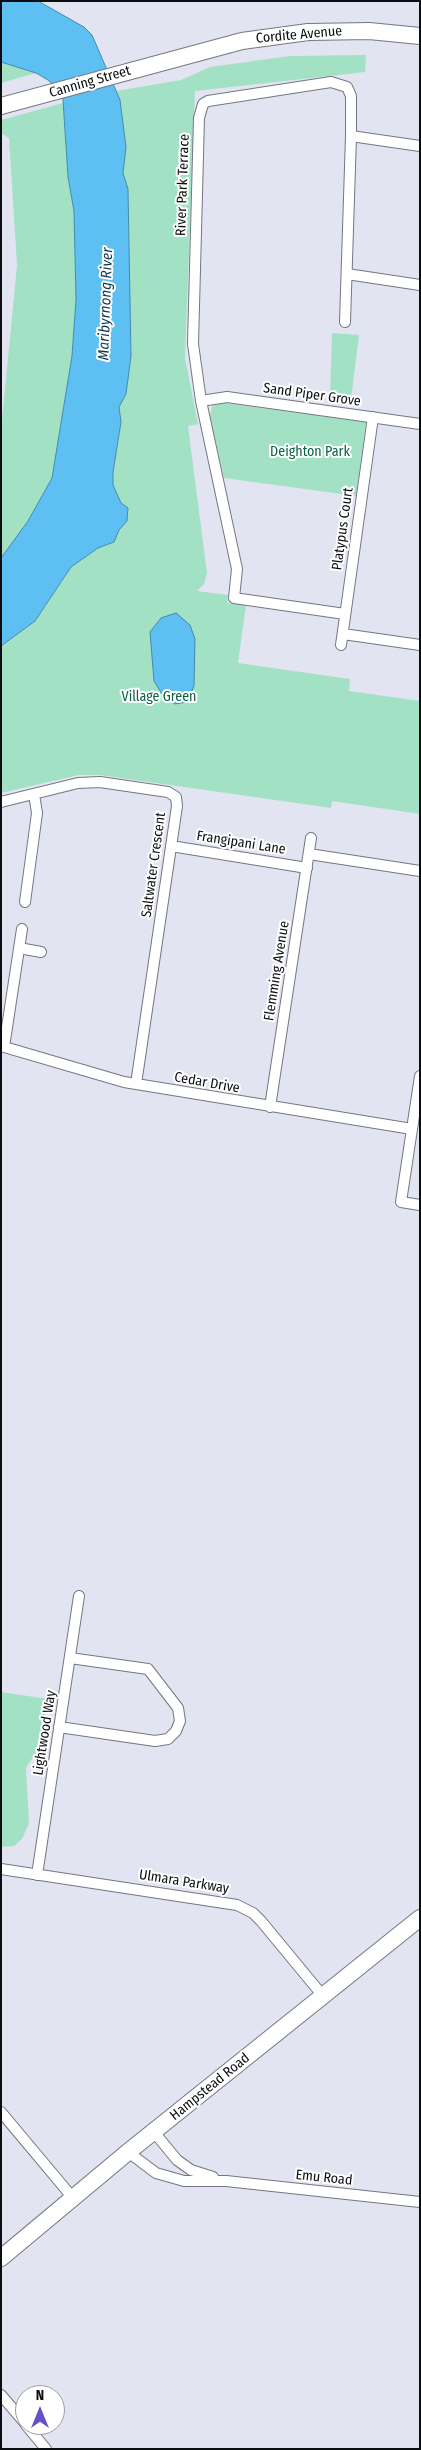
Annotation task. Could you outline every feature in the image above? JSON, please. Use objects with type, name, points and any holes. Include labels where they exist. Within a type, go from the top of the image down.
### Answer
[{"type":"main road","name":"Cordite Avenue","points":[[180,57],[242,41],[308,32],[369,31],[420,36]]},
{"type":"main road","name":"Canning Street","points":[[1,106],[180,57]]},
{"type":"main road","name":"Hampstead Road","points":[[1,2258],[128,2152],[420,1918]]},
{"type":"street","name":"River Park Terrace","points":[[345,322],[351,136],[351,96],[347,87],[336,82],[211,100],[203,104],[199,118],[193,344],[201,401],[238,569],[234,598],[345,614]]},
{"type":"street","points":[[351,136],[420,146]]},
{"type":"street","points":[[347,274],[420,285]]},
{"type":"street","name":"Sand Piper Grove","points":[[201,401],[227,396],[420,424]]},
{"type":"street","name":"Platypus Court","points":[[341,645],[373,417]]},
{"type":"street","points":[[342,634],[420,645]]},
{"type":"street","name":"Saltwater Crescent","points":[[1,802],[78,783],[100,782],[168,792],[176,796],[171,846],[136,1084]]},
{"type":"street","points":[[25,902],[37,813],[34,794]]},
{"type":"street","name":"Flemming Avenue","points":[[270,1108],[312,838]]},
{"type":"street","name":"Frangipani Lane","points":[[171,846],[307,868]]},
{"type":"street","points":[[309,854],[420,871]]},
{"type":"street","points":[[3,1046],[22,929]]},
{"type":"street","points":[[20,948],[41,952]]},
{"type":"street","name":"Cedar Drive","points":[[3,1046],[136,1084],[270,1108],[412,1129]]},
{"type":"street","points":[[420,1076],[401,1202],[420,1205]]},
{"type":"street","name":"Lightwood Way","points":[[37,1875],[79,1596]]},
{"type":"street","points":[[60,1727],[155,1741],[168,1739],[176,1731],[180,1721],[178,1708],[148,1669],[70,1658]]},
{"type":"street","name":"Ulmara Parkway","points":[[1,1869],[237,1905],[253,1913],[261,1921],[322,1996]]},
{"type":"street","points":[[1,2112],[73,2198]]},
{"type":"street","name":"Emu Road","points":[[154,2132],[177,2160],[191,2170],[226,2181]]},
{"type":"street","name":"Emu Road","points":[[128,2152],[156,2173],[168,2178],[184,2181],[226,2181],[420,2202]]},
{"type":"street","points":[[1,2395],[15,2411]]},
{"type":"street","points":[[35,2435],[46,2449]]},
{"type":"green space","name":"Village Green","points":[[366,55],[365,72],[195,91],[185,358],[198,424],[188,426],[207,573],[204,584],[197,591],[228,595],[227,603],[246,605],[238,663],[350,679],[349,691],[420,701],[420,814],[332,801],[331,808],[100,775],[79,775],[1,793],[1,646],[35,621],[71,567],[98,548],[114,542],[119,530],[127,521],[128,508],[121,503],[113,485],[113,472],[121,422],[119,407],[126,394],[131,356],[128,189],[123,173],[126,147],[120,100],[116,91],[181,80],[210,67],[290,56]]},
{"type":"green space","points":[[1,62],[36,73],[1,83]]},
{"type":"green space","points":[[63,103],[68,177],[74,211],[76,299],[72,356],[52,478],[28,521],[1,558],[1,430],[17,265],[9,138],[1,133],[1,120]]},
{"type":"green space","points":[[332,333],[359,335],[351,399],[330,397]]},
{"type":"green space","name":"Deighton Park","points":[[224,403],[366,422],[356,496],[224,478],[210,417],[212,406]]},
{"type":"green space","points":[[1,1692],[48,1699],[41,1744],[26,1768],[29,1823],[22,1839],[14,1846],[1,1847]]},
{"type":"water","name":"Maribyrnong River","points":[[1,1],[38,1],[84,27],[92,35],[120,100],[126,147],[123,173],[128,189],[131,356],[126,394],[119,407],[121,422],[113,472],[113,485],[121,503],[128,508],[127,521],[119,530],[114,542],[98,548],[71,567],[35,621],[1,646],[1,558],[28,521],[52,478],[72,356],[76,299],[74,211],[68,177],[63,100],[58,89],[48,80],[36,73],[1,62]]},
{"type":"water","points":[[176,613],[190,625],[195,639],[194,686],[187,702],[175,704],[162,694],[154,681],[150,632],[161,618]]}]
